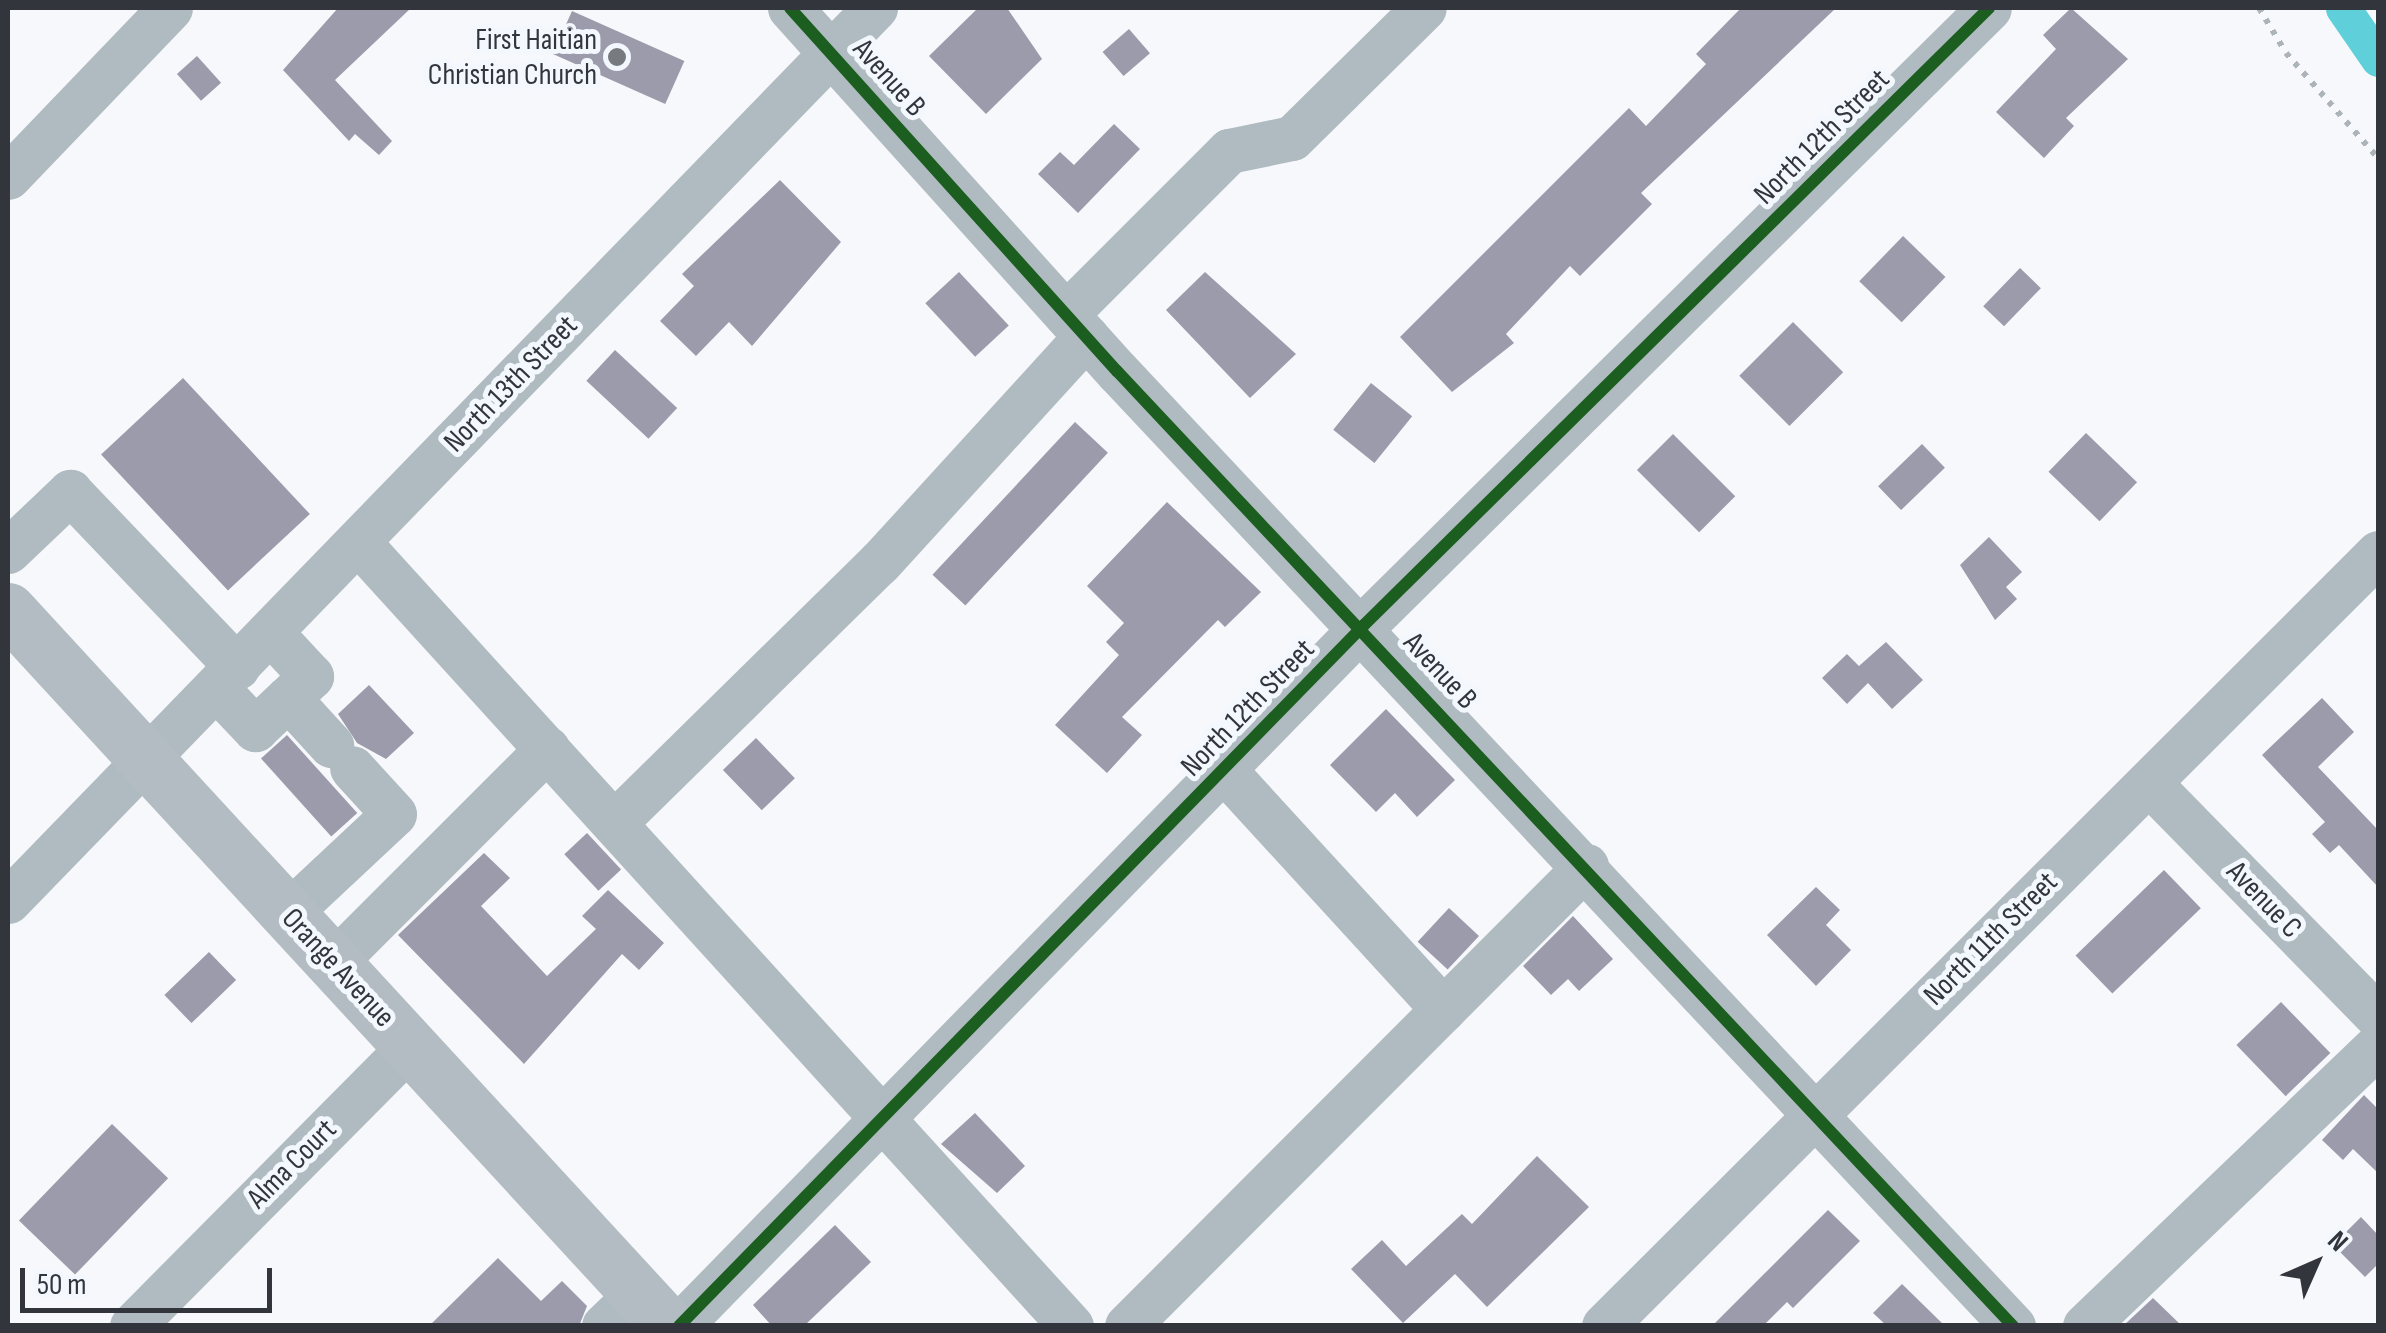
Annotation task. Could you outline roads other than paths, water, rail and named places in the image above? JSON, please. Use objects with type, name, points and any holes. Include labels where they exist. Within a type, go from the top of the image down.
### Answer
[{"type":"main road","name":"Orange Avenue","points":[[8,610],[410,1046],[647,1317]]},
{"type":"street","points":[[8,177],[170,8]]},
{"type":"street","name":"Avenue B","points":[[790,8],[1076,325],[1364,625],[2013,1326]]},
{"type":"street","name":"North 13th Street","points":[[8,901],[875,8]]},
{"type":"street","points":[[614,823],[880,563],[1076,325],[1229,151],[1292,138],[1424,8]]},
{"type":"street","name":"North 12th Street","points":[[647,1317],[878,1122],[1364,625],[1988,8]]},
{"type":"street","points":[[8,551],[70,492],[226,677],[255,729],[312,676],[271,632]]},
{"type":"street","points":[[358,542],[614,823],[878,1122],[1071,1326]]},
{"type":"street","name":"North 11th Street","points":[[1604,1326],[2378,553]]},
{"type":"street","points":[[287,914],[394,814],[288,698]]},
{"type":"street","points":[[333,963],[547,749]]},
{"type":"street","points":[[1224,769],[1443,1009]]},
{"type":"street","name":"Avenue C","points":[[2149,783],[2378,1017]]},
{"type":"street","points":[[1126,1326],[1586,866]]},
{"type":"street","points":[[2085,1326],[2378,1045]]},
{"type":"street","name":"Alma Court","points":[[132,1326],[410,1046]]},
{"type":"waterway","points":[[2343,8],[2378,59]]},
{"type":"place","name":"First Haitian Christian Church","points":[[617,57]]}]
